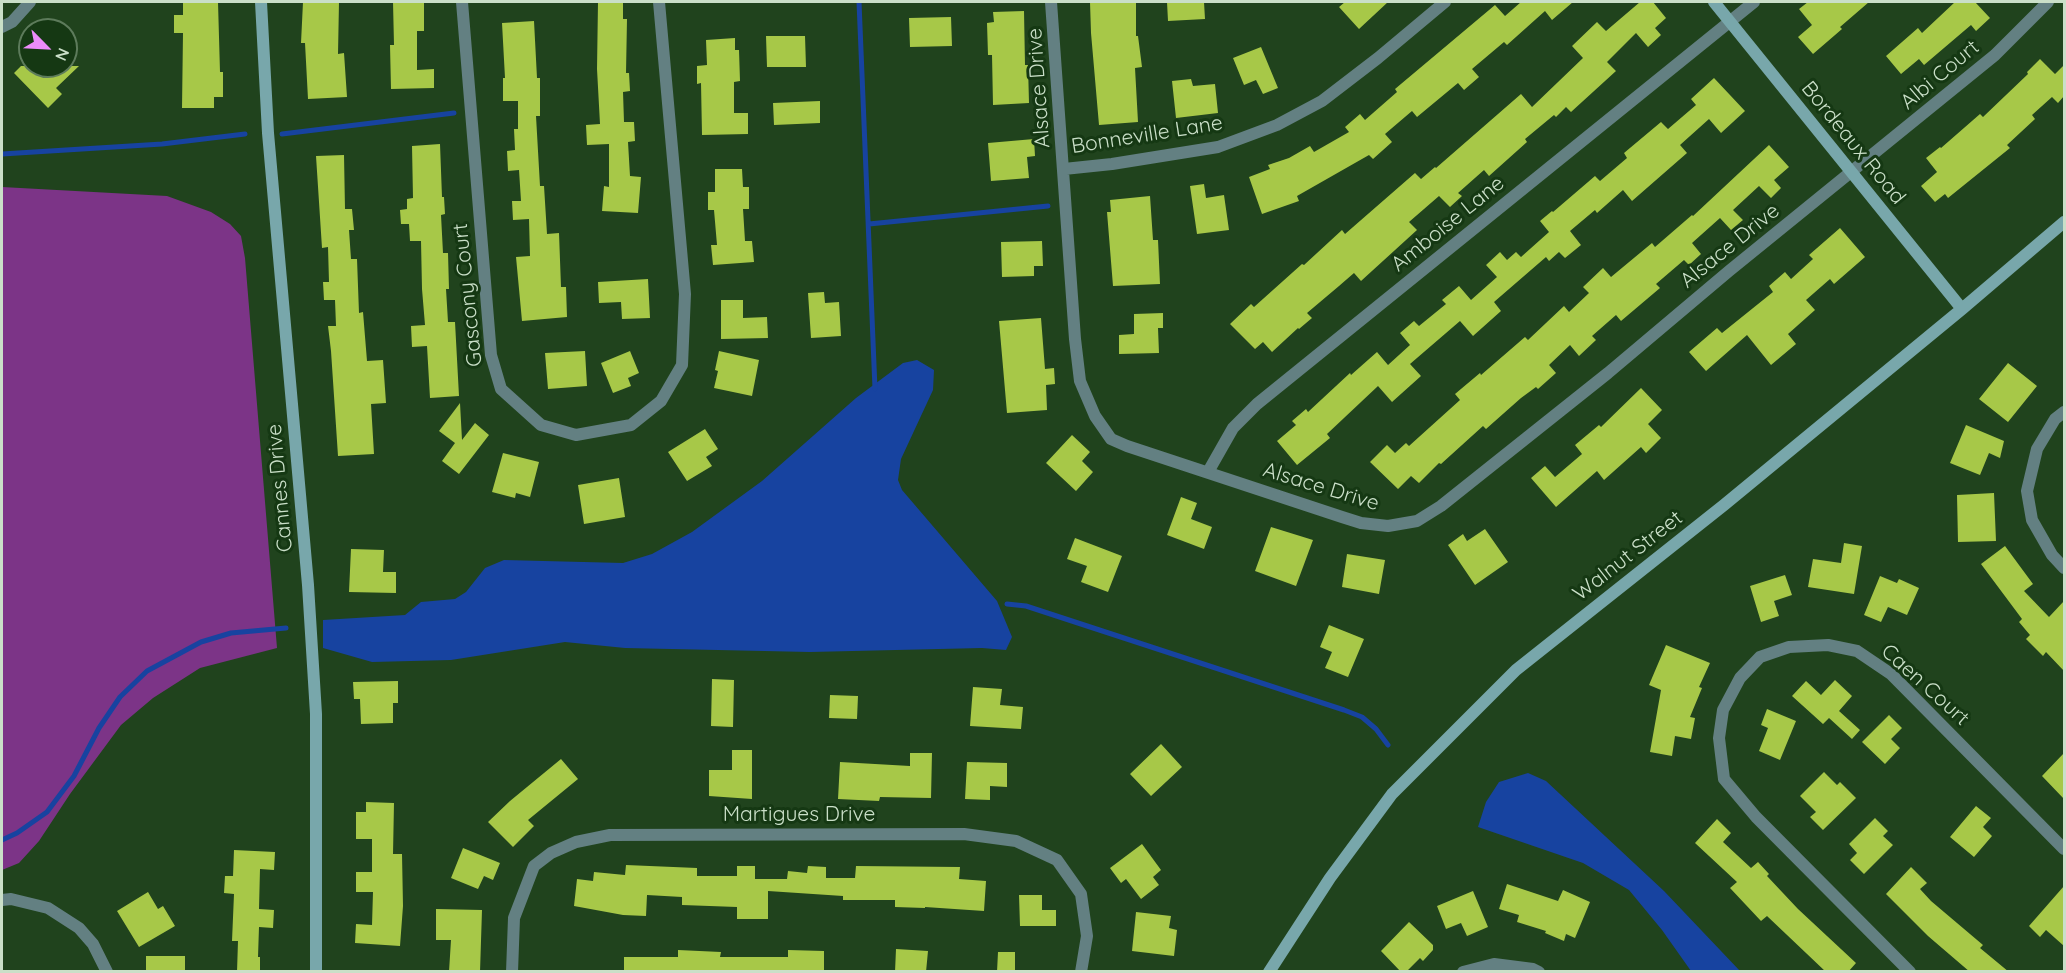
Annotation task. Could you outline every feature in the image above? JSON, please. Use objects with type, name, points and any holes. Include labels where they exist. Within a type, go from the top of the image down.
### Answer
[{"type":"street","points":[[2,27],[12,22],[30,2]]},
{"type":"street","name":"Cannes Drive","points":[[261,2],[268,134],[306,561],[315,702],[316,972]]},
{"type":"street","name":"Gascony Court","points":[[462,2],[491,355],[501,389],[541,425],[576,435],[631,425],[661,401],[682,365],[685,294],[659,2]]},
{"type":"street","name":"Alsace Drive","points":[[1052,2],[1075,339],[1080,381],[1095,416],[1111,439],[1361,523],[1388,526],[1417,521],[1441,506],[1851,173]]},
{"type":"street","name":"Bonneville Lane","points":[[1064,169],[1112,164],[1218,147],[1277,125],[1322,101],[1445,2]]},
{"type":"street","name":"Bordeaux Road","points":[[1714,2],[1962,309]]},
{"type":"street","points":[[1730,22],[1754,2]]},
{"type":"street","name":"Albi Court","points":[[1851,173],[1995,55],[2048,2]]},
{"type":"street","name":"Amboise Lane","points":[[1208,472],[1233,428],[1257,404],[1730,22]]},
{"type":"street","name":"Walnut Street","points":[[1269,972],[1330,878],[1392,794],[1516,670],[1724,505],[2064,222]]},
{"type":"street","points":[[2064,412],[2055,419],[2037,449],[2027,491],[2032,520],[2052,555],[2064,568]]},
{"type":"street","name":"Caen Court","points":[[1910,972],[1756,817],[1724,779],[1719,738],[1723,710],[1740,678],[1760,657],[1789,647],[1818,645],[1857,651],[1891,674],[2064,849]]},
{"type":"street","name":"Martigues Drive","points":[[512,972],[514,918],[534,866],[550,854],[576,842],[610,835],[952,834],[1016,841],[1057,860],[1081,894],[1087,936],[1081,972]]},
{"type":"street","points":[[2,900],[11,899],[48,908],[79,928],[93,944],[107,972]]},
{"type":"street","points":[[1463,972],[1494,964],[1533,969],[1539,972]]},
{"type":"shaded area","points":[[2,187],[167,196],[211,212],[230,224],[241,236],[245,258],[277,648],[200,668],[153,698],[121,725],[70,794],[39,841],[19,863],[2,870]]},
{"type":"water","points":[[917,360],[934,370],[933,390],[901,459],[898,480],[902,490],[997,601],[1012,637],[1006,650],[982,648],[810,652],[625,648],[565,642],[451,660],[372,662],[323,648],[323,620],[405,615],[421,602],[455,599],[466,592],[485,568],[504,560],[623,563],[652,554],[692,532],[762,481],[856,398],[903,363]]},
{"type":"water","points":[[1528,773],[1546,781],[1664,891],[1740,971],[1691,971],[1662,930],[1629,890],[1583,863],[1478,827],[1486,802],[1499,782]]},
{"type":"building","points":[[183,2],[218,2],[223,97],[214,97],[214,108],[182,108],[183,33],[174,33],[174,15],[183,15]]},
{"type":"building","points":[[303,2],[339,2],[338,54],[344,53],[347,97],[308,99],[305,43],[301,43]]},
{"type":"building","points":[[393,2],[424,2],[424,31],[417,31],[417,70],[434,69],[434,88],[391,89],[390,45],[394,45]]},
{"type":"building","points":[[598,2],[623,2],[623,19],[627,19],[626,73],[629,73],[630,91],[623,92],[624,122],[634,122],[635,141],[628,142],[630,176],[641,177],[638,213],[602,211],[604,186],[609,187],[609,144],[587,145],[586,125],[600,124],[597,69]]},
{"type":"building","points":[[1090,2],[1136,2],[1136,36],[1138,36],[1142,67],[1135,68],[1138,122],[1099,125]]},
{"type":"building","points":[[1167,2],[1204,2],[1205,19],[1168,21]]},
{"type":"building","points":[[1345,2],[1388,2],[1359,29],[1339,7]]},
{"type":"building","points":[[1521,2],[1573,2],[1552,20],[1545,11],[1507,45],[1504,42],[1472,69],[1479,77],[1464,90],[1458,83],[1417,117],[1412,111],[1385,134],[1392,142],[1373,159],[1369,155],[1297,196],[1299,201],[1262,214],[1249,177],[1270,169],[1268,165],[1289,158],[1310,146],[1314,152],[1349,132],[1345,127],[1360,114],[1365,120],[1397,92],[1395,89],[1495,5],[1505,16]]},
{"type":"building","points":[[1640,2],[1653,2],[1666,18],[1655,28],[1661,35],[1648,47],[1636,33],[1607,62],[1616,71],[1571,112],[1566,107],[1556,117],[1554,115],[1525,139],[1527,142],[1489,176],[1484,170],[1458,193],[1462,196],[1450,207],[1439,196],[1409,222],[1417,230],[1361,281],[1354,273],[1307,313],[1312,318],[1272,352],[1263,342],[1255,349],[1230,324],[1251,304],[1254,307],[1342,230],[1345,234],[1415,173],[1421,179],[1436,168],[1521,94],[1532,107],[1583,58],[1572,46],[1597,22],[1606,31]]},
{"type":"building","points":[[1808,2],[1869,2],[1813,54],[1798,37],[1812,25],[1799,9]]},
{"type":"building","points":[[1955,2],[1975,2],[1990,18],[1976,31],[1971,25],[1924,65],[1919,59],[1901,74],[1886,56],[1918,28],[1922,33]]},
{"type":"building","points":[[1024,11],[1025,65],[1028,65],[1029,103],[993,105],[992,55],[988,55],[987,23],[994,22],[993,12]]},
{"type":"building","points":[[951,17],[952,46],[910,47],[909,18]]},
{"type":"building","points":[[534,21],[537,78],[540,78],[540,116],[536,116],[540,186],[544,186],[547,234],[559,233],[561,287],[566,287],[567,317],[522,321],[516,257],[530,256],[529,219],[513,220],[512,201],[521,201],[519,170],[508,171],[507,151],[515,150],[514,129],[518,129],[518,101],[503,101],[503,78],[505,78],[502,23]]},
{"type":"building","points":[[766,36],[805,36],[806,67],[767,67]]},
{"type":"building","points":[[735,38],[735,50],[739,50],[740,81],[734,82],[734,113],[748,113],[748,134],[702,135],[701,83],[697,84],[697,66],[707,65],[706,40]]},
{"type":"building","points":[[1261,47],[1278,88],[1263,94],[1256,80],[1244,85],[1233,58]]},
{"type":"building","points":[[2040,59],[2055,74],[2064,65],[2064,96],[2058,103],[2052,97],[2032,115],[2035,119],[2007,145],[2010,148],[1948,198],[1945,194],[1935,202],[1921,186],[1937,172],[1926,158],[1980,114],[1983,117],[2028,74],[2027,72]]},
{"type":"building","points":[[19,78],[66,78],[56,88],[62,94],[48,108]]},
{"type":"building","points":[[1714,78],[1745,111],[1721,133],[1709,119],[1680,145],[1687,153],[1632,201],[1623,190],[1597,213],[1595,210],[1570,231],[1581,245],[1565,258],[1559,252],[1549,261],[1546,257],[1494,302],[1501,311],[1473,336],[1460,321],[1410,364],[1421,376],[1392,402],[1378,386],[1327,434],[1330,438],[1297,465],[1277,441],[1296,425],[1292,421],[1306,409],[1308,412],[1350,373],[1351,375],[1377,352],[1388,365],[1410,345],[1400,333],[1414,321],[1419,326],[1446,304],[1442,300],[1459,286],[1471,300],[1497,277],[1486,265],[1500,252],[1507,260],[1516,252],[1521,257],[1549,232],[1540,221],[1595,176],[1600,181],[1627,158],[1624,153],[1661,122],[1668,129],[1696,105],[1691,99]]},
{"type":"building","points":[[1191,79],[1193,86],[1215,84],[1218,113],[1176,118],[1172,81]]},
{"type":"building","points":[[820,101],[820,123],[774,125],[773,103]]},
{"type":"building","points":[[1034,139],[1035,156],[1027,157],[1029,178],[991,181],[988,143]]},
{"type":"building","points":[[440,144],[445,214],[441,215],[443,253],[448,253],[449,289],[446,289],[448,322],[455,322],[459,396],[430,398],[427,346],[412,347],[411,326],[425,325],[421,241],[410,241],[409,224],[401,224],[400,210],[407,209],[407,199],[413,198],[412,146]]},
{"type":"building","points":[[1769,145],[1789,167],[1774,180],[1781,188],[1771,198],[1759,186],[1733,210],[1743,220],[1731,230],[1720,218],[1692,243],[1701,254],[1689,265],[1684,260],[1656,284],[1660,288],[1621,321],[1616,315],[1592,336],[1596,340],[1579,356],[1570,345],[1549,365],[1556,373],[1538,389],[1536,387],[1521,398],[1486,429],[1483,426],[1419,483],[1411,476],[1398,489],[1370,462],[1387,445],[1395,453],[1406,443],[1409,446],[1460,400],[1455,394],[1480,373],[1481,375],[1525,337],[1528,340],[1564,306],[1569,312],[1589,293],[1583,287],[1603,268],[1611,277],[1652,243],[1655,247],[1693,216]]},
{"type":"building","points":[[344,155],[345,209],[352,209],[354,230],[349,230],[351,259],[357,259],[359,313],[363,312],[367,361],[383,360],[386,403],[371,404],[374,454],[338,456],[328,326],[336,326],[335,300],[324,300],[323,282],[329,282],[328,247],[322,248],[316,156]]},
{"type":"building","points":[[715,169],[742,169],[743,187],[749,187],[749,209],[743,209],[745,241],[752,241],[754,262],[713,265],[711,245],[717,245],[714,210],[708,210],[708,192],[715,192]]},
{"type":"building","points":[[1204,184],[1206,198],[1224,195],[1229,230],[1197,234],[1190,186]]},
{"type":"building","points":[[1150,196],[1153,240],[1158,240],[1160,284],[1113,286],[1107,212],[1111,212],[1110,200]]},
{"type":"building","points":[[1840,228],[1865,257],[1834,284],[1830,279],[1806,300],[1815,310],[1788,334],[1796,344],[1771,365],[1747,335],[1706,371],[1689,352],[1717,328],[1722,333],[1773,292],[1769,286],[1785,272],[1791,279],[1813,259],[1809,255]]},
{"type":"building","points":[[1042,241],[1043,266],[1034,266],[1034,276],[1002,277],[1001,242]]},
{"type":"building","points":[[648,279],[650,318],[622,319],[621,302],[599,303],[598,282]]},
{"type":"building","points":[[824,292],[825,303],[839,302],[841,336],[811,338],[808,293]]},
{"type":"building","points":[[721,300],[743,300],[743,318],[767,317],[768,338],[721,339]]},
{"type":"building","points":[[1163,313],[1163,328],[1158,328],[1159,353],[1119,354],[1119,335],[1134,334],[1134,314]]},
{"type":"building","points":[[1041,318],[1045,369],[1054,368],[1055,384],[1046,385],[1047,410],[1007,413],[999,321]]},
{"type":"building","points":[[585,351],[587,386],[548,389],[545,353]]},
{"type":"building","points":[[630,351],[639,373],[628,378],[631,386],[613,393],[601,363]]},
{"type":"building","points":[[719,351],[759,360],[752,396],[714,388]]},
{"type":"building","points":[[2008,363],[2037,386],[2008,422],[1979,399]]},
{"type":"building","points":[[1641,388],[1662,410],[1648,424],[1661,438],[1646,453],[1641,447],[1604,480],[1597,471],[1556,507],[1531,478],[1545,466],[1555,477],[1582,454],[1575,445],[1599,425],[1601,427]]},
{"type":"building","points":[[460,403],[462,440],[475,423],[489,435],[459,474],[442,461],[455,443],[439,431]]},
{"type":"building","points":[[1966,425],[2004,441],[2000,458],[1989,453],[1980,475],[1950,463]]},
{"type":"building","points":[[705,429],[718,449],[706,457],[712,466],[687,481],[668,452]]},
{"type":"building","points":[[1072,435],[1090,452],[1082,461],[1093,472],[1076,491],[1046,463]]},
{"type":"building","points":[[503,453],[539,462],[530,497],[516,493],[515,498],[492,492]]},
{"type":"building","points":[[619,478],[625,517],[584,524],[578,485]]},
{"type":"building","points":[[1994,493],[1996,541],[1958,542],[1957,495]]},
{"type":"building","points":[[1181,497],[1197,503],[1191,519],[1212,527],[1204,549],[1167,535]]},
{"type":"building","points":[[1271,527],[1313,540],[1296,586],[1255,571]]},
{"type":"building","points":[[1485,529],[1508,562],[1475,585],[1448,545],[1463,534],[1467,541]]},
{"type":"building","points":[[1075,538],[1122,556],[1108,592],[1081,582],[1087,566],[1067,559]]},
{"type":"building","points":[[1844,543],[1862,546],[1854,594],[1808,587],[1813,559],[1841,563]]},
{"type":"building","points":[[2005,546],[2033,584],[2024,591],[2049,617],[2064,601],[2064,671],[2046,652],[2043,656],[2026,639],[2030,635],[2019,622],[2022,619],[1981,564]]},
{"type":"building","points":[[351,549],[384,550],[383,572],[396,572],[396,593],[349,592]]},
{"type":"building","points":[[1347,554],[1385,560],[1379,594],[1342,587]]},
{"type":"building","points":[[1785,575],[1792,595],[1774,601],[1779,616],[1761,622],[1750,586]]},
{"type":"building","points":[[1880,576],[1897,583],[1899,579],[1919,588],[1907,615],[1888,607],[1881,622],[1864,615]]},
{"type":"building","points":[[1329,625],[1364,639],[1348,677],[1325,668],[1332,652],[1320,647]]},
{"type":"building","points":[[1666,645],[1710,663],[1699,687],[1702,688],[1690,717],[1695,718],[1691,739],[1675,736],[1672,756],[1650,752],[1661,690],[1649,685]]},
{"type":"building","points":[[712,679],[734,680],[733,727],[711,726]]},
{"type":"building","points":[[1835,680],[1852,696],[1839,711],[1860,730],[1852,739],[1829,718],[1823,724],[1792,696],[1806,681],[1821,695]]},
{"type":"building","points":[[398,681],[398,703],[393,703],[393,723],[361,724],[360,699],[354,699],[353,682]]},
{"type":"building","points":[[973,687],[1002,689],[1000,705],[1023,707],[1021,729],[970,726]]},
{"type":"building","points":[[830,695],[858,696],[857,719],[829,718]]},
{"type":"building","points":[[1767,709],[1796,721],[1780,760],[1759,751],[1768,728],[1761,725]]},
{"type":"building","points":[[1889,715],[1902,728],[1891,739],[1900,748],[1885,764],[1862,742]]},
{"type":"building","points":[[1161,744],[1182,767],[1151,796],[1130,774]]},
{"type":"building","points":[[732,750],[752,750],[752,799],[709,796],[709,770],[732,770]]},
{"type":"building","points":[[910,753],[932,753],[931,798],[880,797],[879,801],[838,799],[840,762],[910,766]]},
{"type":"building","points":[[2064,753],[2064,799],[2042,776]]},
{"type":"building","points":[[561,759],[578,779],[528,820],[534,826],[513,847],[488,822]]},
{"type":"building","points":[[967,762],[1007,763],[1007,787],[990,786],[990,800],[965,799]]},
{"type":"building","points":[[1824,772],[1837,785],[1840,782],[1856,798],[1823,830],[1810,817],[1816,812],[1800,796]]},
{"type":"building","points":[[366,802],[394,803],[393,854],[402,854],[403,906],[400,946],[355,943],[356,924],[372,925],[373,892],[356,892],[356,872],[372,872],[372,839],[356,839],[356,812],[366,812]]},
{"type":"building","points":[[1976,806],[1991,818],[1983,827],[1992,836],[1974,857],[1950,837]]},
{"type":"building","points":[[1875,818],[1888,831],[1883,836],[1893,845],[1864,874],[1850,860],[1857,853],[1849,844]]},
{"type":"building","points":[[1717,819],[1731,833],[1723,842],[1751,868],[1758,862],[1769,874],[1767,876],[1798,909],[1856,963],[1848,972],[1826,972],[1767,916],[1761,921],[1730,888],[1737,882],[1695,843]]},
{"type":"building","points":[[1142,844],[1161,870],[1153,877],[1159,885],[1141,899],[1126,879],[1121,883],[1110,868]]},
{"type":"building","points":[[463,848],[500,863],[493,880],[484,876],[478,889],[451,878]]},
{"type":"building","points":[[234,850],[275,852],[274,870],[260,869],[259,909],[274,910],[273,928],[259,927],[260,972],[237,972],[238,941],[232,941],[234,894],[224,893],[225,876],[233,876]]},
{"type":"building","points":[[626,865],[697,868],[697,876],[737,876],[737,866],[755,866],[755,879],[787,879],[788,871],[807,873],[808,866],[826,867],[826,878],[855,878],[856,866],[960,867],[959,879],[986,881],[984,911],[895,907],[895,900],[843,900],[843,896],[768,891],[768,919],[737,919],[737,907],[682,905],[682,897],[647,895],[646,916],[623,915],[574,906],[577,879],[593,881],[594,872],[625,875]]},
{"type":"building","points":[[1911,867],[1927,883],[1920,889],[1931,901],[1983,945],[1980,948],[2009,972],[1970,972],[1928,936],[1886,894]]},
{"type":"building","points":[[1507,884],[1558,901],[1563,890],[1590,902],[1575,938],[1566,934],[1564,941],[1545,933],[1546,931],[1517,922],[1519,915],[1499,909]]},
{"type":"building","points":[[2064,886],[2064,946],[2046,930],[2040,937],[2029,926]]},
{"type":"building","points":[[1473,891],[1488,927],[1467,936],[1461,923],[1446,929],[1437,906]]},
{"type":"building","points":[[148,892],[158,909],[163,906],[175,926],[139,947],[117,911]]},
{"type":"building","points":[[1019,895],[1042,895],[1042,910],[1056,910],[1056,926],[1020,926]]},
{"type":"building","points":[[436,909],[482,910],[480,972],[449,972],[451,940],[436,940]]},
{"type":"building","points":[[1136,912],[1171,916],[1169,928],[1177,930],[1174,956],[1132,951]]},
{"type":"building","points":[[1409,922],[1433,945],[1433,950],[1423,961],[1420,958],[1406,972],[1401,972],[1381,951]]},
{"type":"building","points":[[896,949],[928,951],[926,972],[895,972]]},
{"type":"building","points":[[678,950],[721,952],[720,957],[788,957],[788,950],[824,951],[824,972],[624,972],[624,957],[678,957]]},
{"type":"building","points":[[998,952],[1015,952],[1015,972],[997,972]]},
{"type":"building","points":[[146,956],[185,956],[185,972],[146,972]]},
{"type":"waterway","points":[[859,2],[875,389]]},
{"type":"waterway","points":[[282,134],[454,113]]},
{"type":"waterway","points":[[2,154],[162,144],[245,134]]},
{"type":"waterway","points":[[869,224],[1048,206]]},
{"type":"waterway","points":[[1007,604],[1026,606],[1344,710],[1362,717],[1376,729],[1388,745]]},
{"type":"waterway","points":[[2,840],[17,833],[47,812],[74,776],[99,728],[120,697],[147,671],[201,642],[231,633],[286,628]]}]
